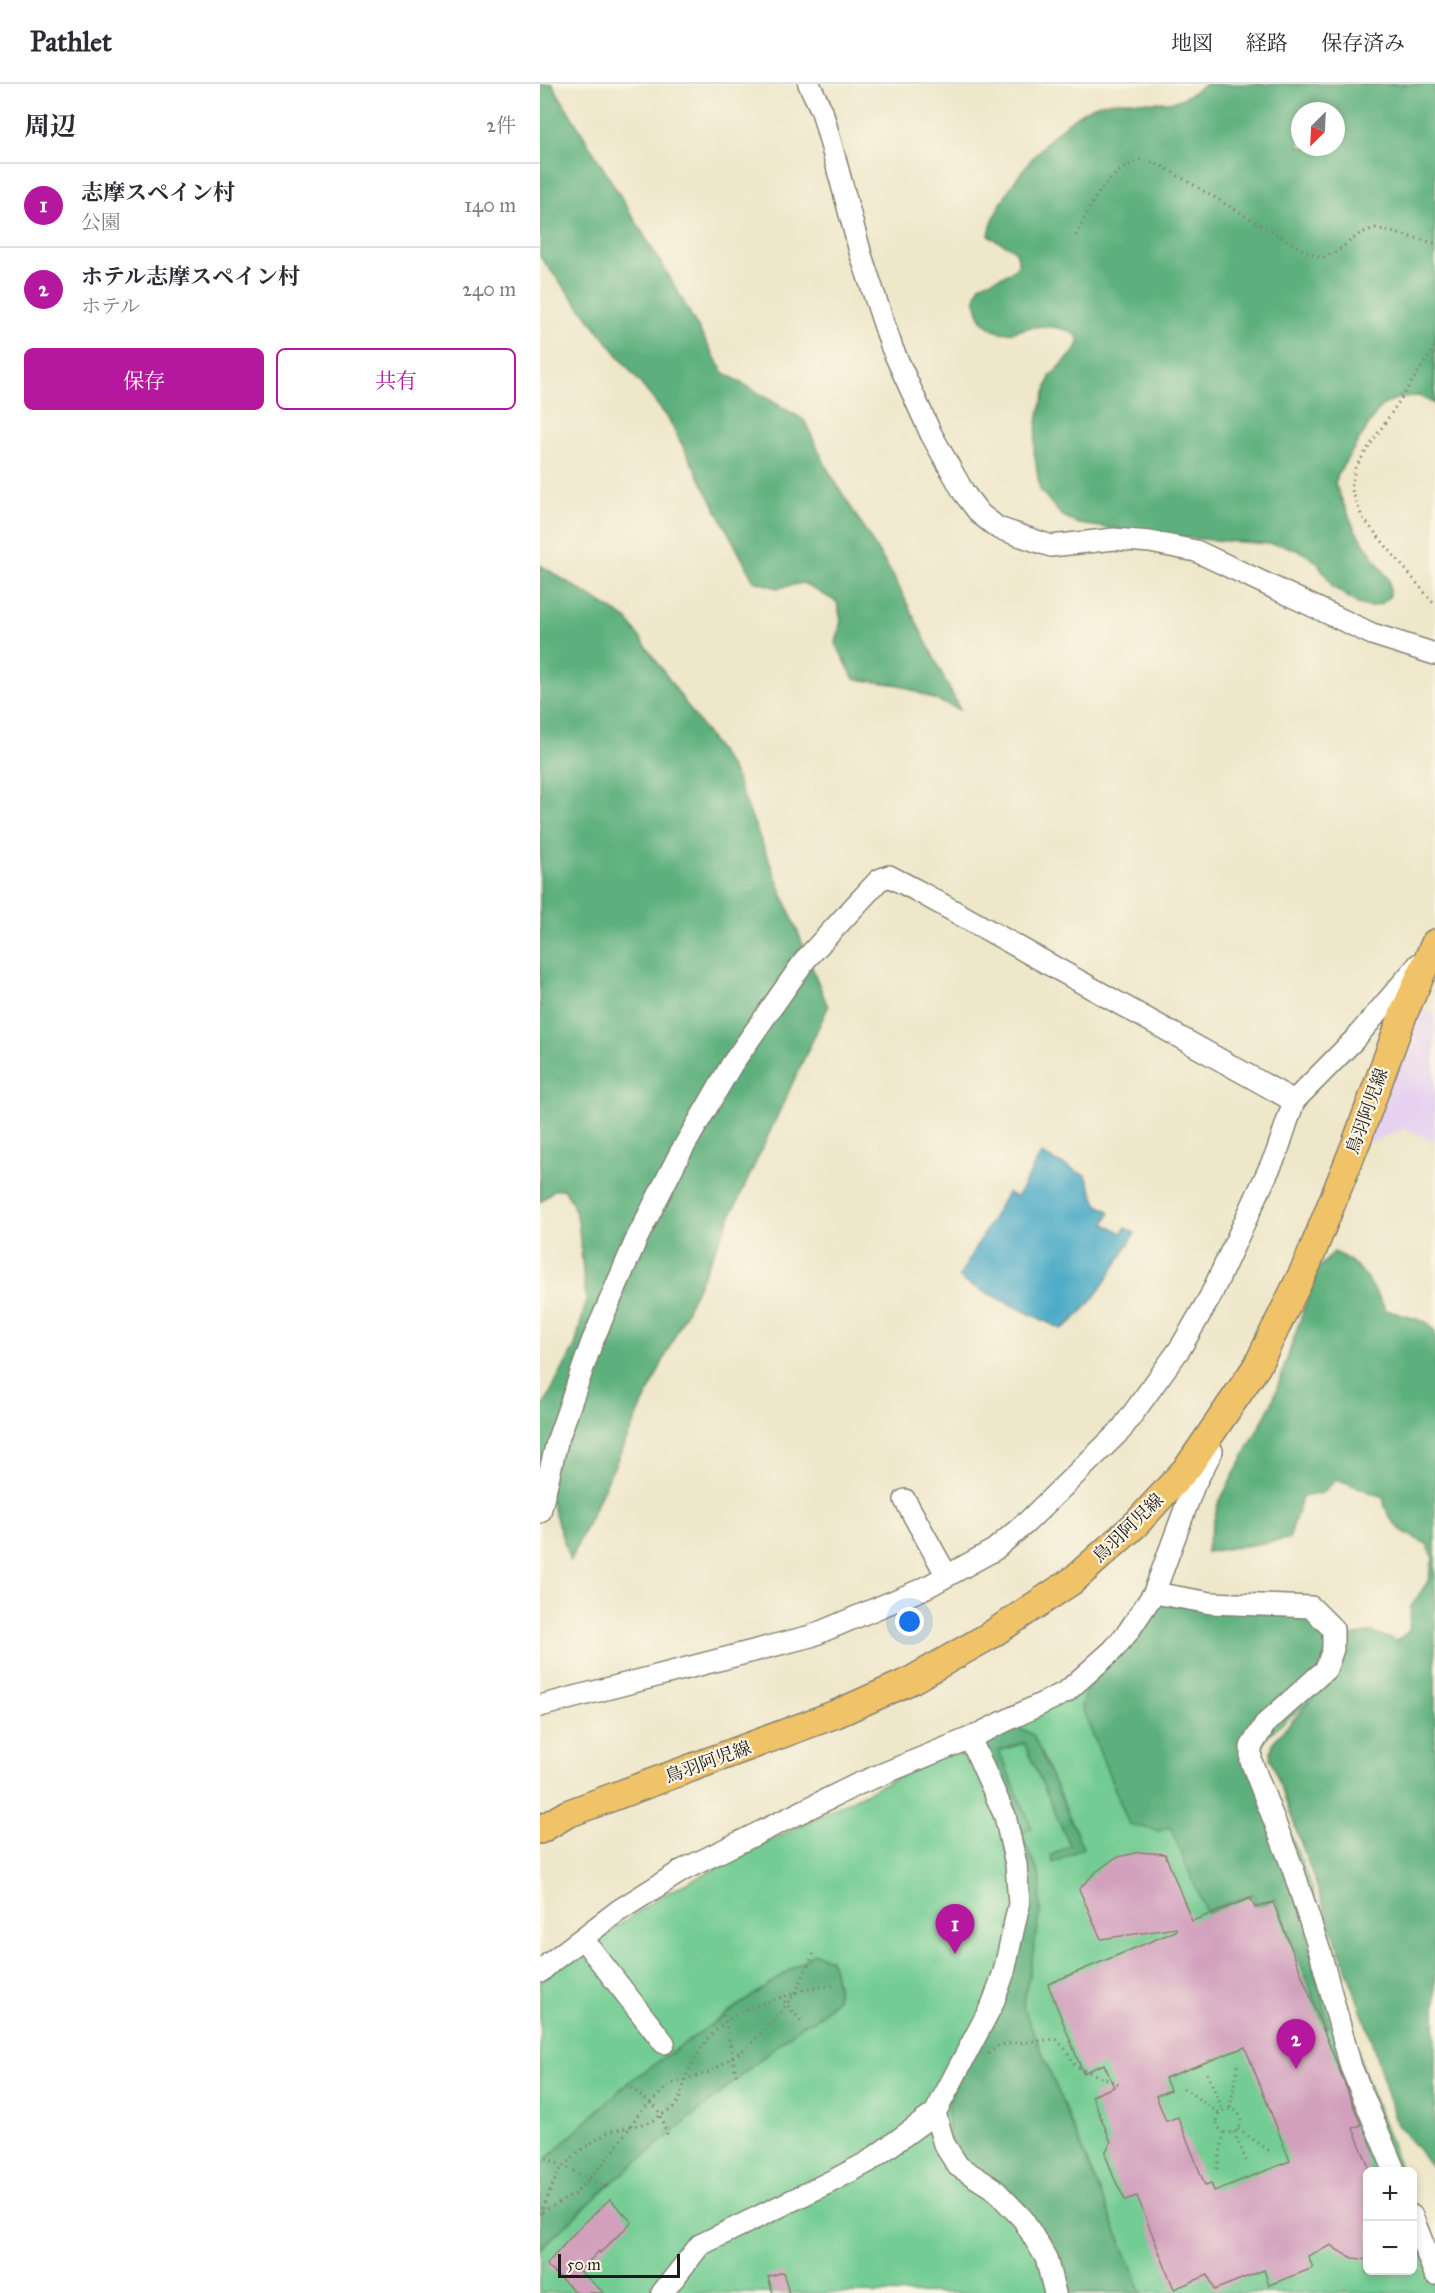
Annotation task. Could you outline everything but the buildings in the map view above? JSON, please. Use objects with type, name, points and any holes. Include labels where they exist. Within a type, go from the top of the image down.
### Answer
[{"type":"main road","name":"鳥羽阿児線","points":[[540,1830],[567,1814],[836,1714],[910,1681],[998,1630],[1072,1581],[1135,1525],[1188,1467],[1257,1366],[1308,1262],[1356,1143],[1402,1015],[1434,945]]},
{"type":"street","points":[[809,84],[822,111],[861,255],[892,348],[931,434],[964,493],[980,514],[998,528],[1051,546],[1114,539],[1150,542],[1196,551],[1372,634],[1435,654]]},
{"type":"street","points":[[540,1512],[557,1442],[592,1342],[637,1238],[679,1155],[732,1064],[806,960],[879,880],[889,876],[916,890],[1294,1101]]},
{"type":"street","points":[[540,1706],[811,1636],[872,1612],[947,1576],[994,1550],[1027,1522],[1121,1430],[1181,1347],[1210,1297],[1277,1152],[1294,1101],[1354,1040],[1434,945]]},
{"type":"street","points":[[540,1972],[618,1911],[683,1870],[858,1784],[970,1738],[1066,1692],[1120,1641],[1154,1593],[1194,1485],[1257,1366]]},
{"type":"street","points":[[905,1500],[947,1576]]},
{"type":"street","points":[[1154,1593],[1211,1603],[1311,1607],[1333,1629],[1333,1649],[1326,1669],[1265,1724],[1251,1747],[1251,1761],[1300,1890],[1320,1952],[1351,2067],[1393,2167]]},
{"type":"street","points":[[662,2293],[700,2245],[868,2162],[936,2113],[993,2003],[1004,1972],[1019,1904],[1016,1864],[1005,1816],[970,1738]]},
{"type":"street","points":[[583,1939],[664,2043]]},
{"type":"street","points":[[936,2113],[944,2144],[958,2166],[994,2189],[1023,2218],[1046,2258],[1055,2293]]},
{"type":"street","points":[[1415,2221],[1435,2274]]},
{"type":"path","points":[[1076,236],[1103,185],[1123,167],[1142,159],[1160,165],[1305,251],[1321,258],[1336,252],[1361,233],[1375,228],[1435,243]]},
{"type":"path","points":[[1435,347],[1355,468],[1351,488],[1362,517],[1435,606]]},
{"type":"path","points":[[540,2213],[575,2194],[612,2153],[650,2101],[665,2089],[686,2079],[710,2072],[748,2047],[787,2004],[814,1953]]},
{"type":"path","points":[[540,2213],[550,2187],[564,2165],[591,2141],[608,2132],[650,2122],[674,2108],[679,2101],[686,2079],[708,2038],[726,2021],[745,2010],[795,1992],[837,1985]]},
{"type":"path","points":[[780,1997],[804,2024]]},
{"type":"path","points":[[724,2014],[737,2078]]},
{"type":"path","points":[[1230,2109],[1238,2062]]},
{"type":"path","points":[[1207,2073],[1221,2112],[1217,2124],[1224,2133],[1217,2169]]},
{"type":"path","points":[[626,2084],[650,2101],[661,2115],[668,2136]]},
{"type":"path","points":[[1183,2088],[1221,2112]]},
{"type":"path","points":[[1221,2112],[1230,2109],[1237,2112],[1241,2118],[1239,2129],[1224,2133]]},
{"type":"path","points":[[1239,2129],[1270,2152]]},
{"type":"path","points":[[1234,2132],[1248,2165]]},
{"type":"path","points":[[546,2158],[608,2187]]},
{"type":"shaded area","points":[[1414,1003],[1435,1016],[1435,1142],[1405,1128],[1360,1147]]},
{"type":"green space","points":[[540,84],[552,84],[667,273],[723,372],[804,420],[828,470],[895,579],[960,710],[900,685],[854,679],[836,644],[841,620],[837,602],[803,583],[778,588],[754,581],[668,418],[540,257]]},
{"type":"green space","points":[[1207,84],[1435,84],[1435,404],[1419,396],[1400,397],[1380,407],[1338,474],[1335,484],[1355,530],[1389,580],[1390,596],[1380,604],[1370,607],[1358,604],[1333,587],[1318,563],[1302,552],[1283,545],[1172,537],[1079,524],[1061,515],[1040,490],[1034,451],[1038,416],[1050,377],[1073,353],[1079,344],[1078,337],[1063,329],[1045,326],[1009,333],[1001,332],[987,325],[982,319],[976,306],[981,284],[1008,274],[1018,265],[1018,258],[1013,249],[989,235],[994,218],[1003,200],[1031,160],[1065,125],[1082,113],[1107,102],[1165,102],[1187,96]]},
{"type":"green space","points":[[540,565],[627,619],[733,771],[828,1007],[570,1561],[540,1468],[540,1412],[575,1346],[586,1302],[578,1220],[571,1200],[563,1189],[554,1190],[540,1202]]},
{"type":"green space","points":[[1334,1252],[1359,1269],[1386,1310],[1426,1322],[1435,1331],[1435,2170],[1397,2125],[1369,2032],[1270,1757],[1273,1742],[1340,1668],[1346,1637],[1373,1632],[1396,1641],[1409,1631],[1411,1607],[1428,1581],[1433,1558],[1427,1544],[1410,1536],[1392,1521],[1383,1497],[1337,1479],[1322,1493],[1302,1497],[1289,1539],[1206,1552],[1218,1504],[1272,1403],[1317,1270]]},
{"type":"green space","points":[[1158,1597],[1331,1675],[1314,1697],[1266,1737],[1261,1748],[1262,1765],[1312,1888],[1362,2067],[1400,2167],[1363,2167],[1363,2275],[1417,2275],[1417,2212],[1435,2261],[1435,2293],[540,2293],[540,1983],[549,1974],[661,1896],[951,1750],[1074,1697]]},
{"type":"green space","points":[[1161,1603],[1309,1616],[1322,1629],[1329,1647],[1320,1670],[1246,1746],[1298,1900],[1329,2026],[1326,2029],[1276,1899],[1257,1906],[1252,1894],[1207,1913],[1170,1827],[1159,1831],[1129,1824],[1081,1706],[1089,1685],[1135,1636]]},
{"type":"green space","points":[[1008,1727],[1024,1730],[1033,1735],[1083,1848],[1053,1863],[1051,1855],[1070,1846],[1024,1743],[999,1751],[1032,1828],[1020,1834],[1041,1878],[1040,1916],[1023,2007],[1142,2293],[1061,2293],[1052,2261],[966,2163],[948,2138],[948,2102],[1023,1915],[980,1744]]},
{"type":"green space","points":[[814,1953],[831,1959],[837,1985],[837,1999],[814,2021],[802,2025],[607,2187],[540,2249],[540,2165],[626,2084]]},
{"type":"water","points":[[1041,1154],[1086,1176],[1097,1204],[1110,1212],[1105,1224],[1122,1233],[1125,1228],[1135,1233],[1092,1300],[1082,1312],[1061,1329],[959,1277],[1007,1193],[1017,1197]]},
{"type":"place","name":"志摩スペイン村","points":[[955,1954]]},
{"type":"place","name":"ホテル志摩スペイン村","points":[[1296,2069]]}]
